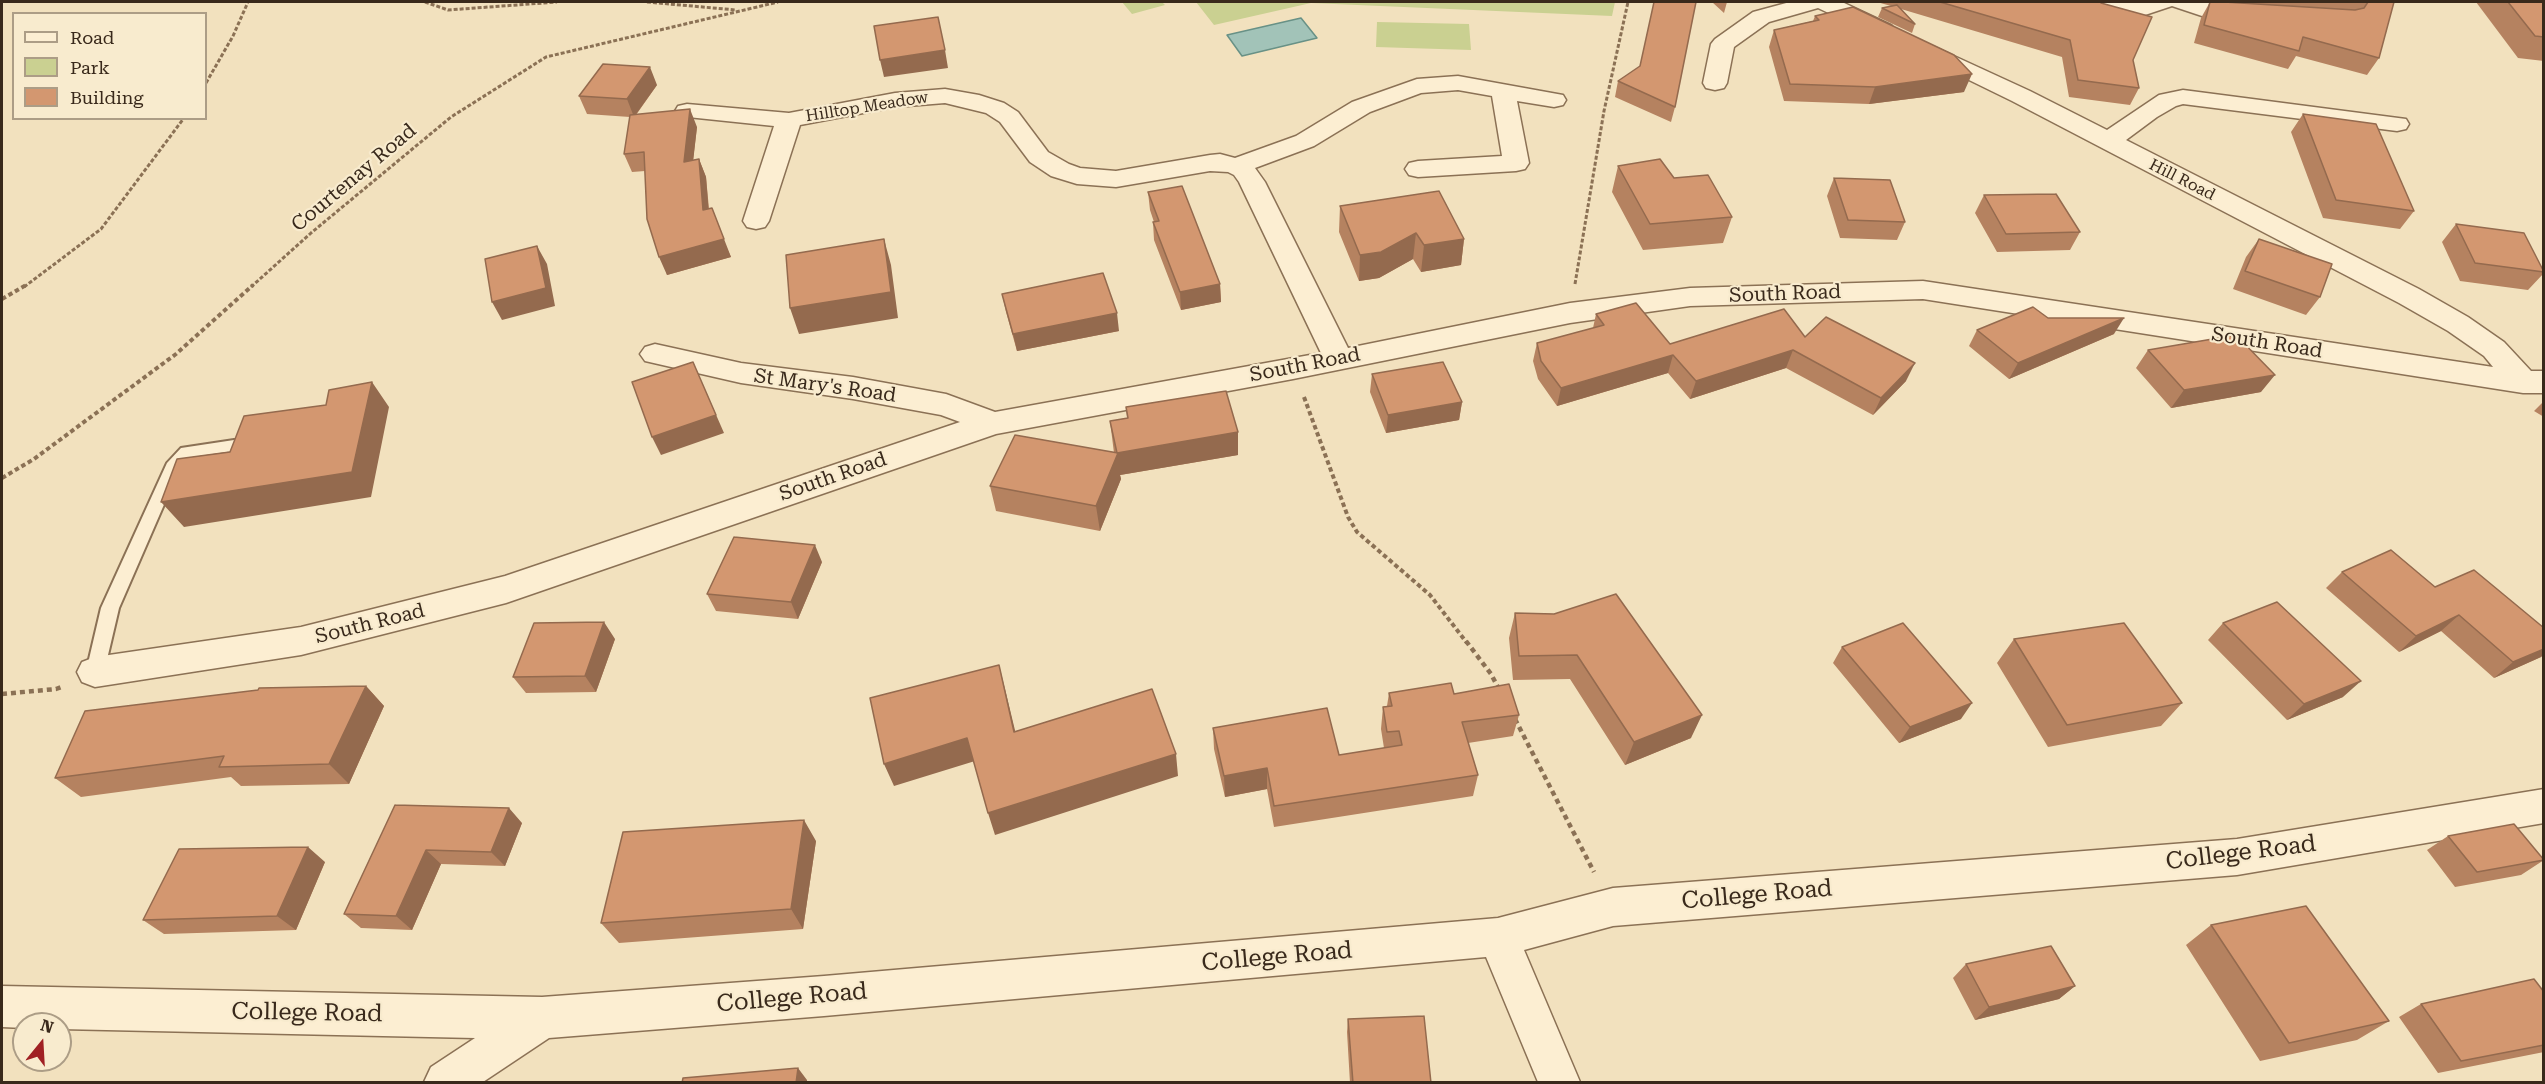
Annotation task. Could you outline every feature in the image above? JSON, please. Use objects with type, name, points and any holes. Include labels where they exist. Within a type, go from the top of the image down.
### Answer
[{"type":"street","points":[[1715,83],[1723,44],[1761,16],[1813,2]]},
{"type":"street","name":"Hill Road","points":[[1825,2],[2021,96],[2398,290],[2458,324],[2494,349],[2533,382]]},
{"type":"street","points":[[2039,2],[2139,10],[2163,2]]},
{"type":"street","points":[[2180,2],[2205,10],[2267,14]]},
{"type":"street","name":"Hilltop Meadow","points":[[687,111],[789,120],[903,98],[945,96],[979,102],[1009,117],[1039,157],[1054,167],[1077,176],[1116,179],[1210,163],[1220,162],[1237,166],[1305,141],[1361,107],[1417,86],[1458,83],[1554,100]]},
{"type":"street","points":[[1418,169],[1516,163],[1503,91]]},
{"type":"street","points":[[2108,142],[2168,100],[2183,97],[2288,121],[2397,124]]},
{"type":"street","name":"Hilltop Meadow","points":[[756,221],[789,120]]},
{"type":"street","points":[[1237,166],[1243,169],[1252,182],[1339,359]]},
{"type":"street","name":"South Road","points":[[95,672],[301,641],[506,589],[993,423],[1293,369],[1570,313],[1690,297],[1923,290],[2533,382]]},
{"type":"street","name":"St Mary's Road","points":[[655,354],[741,373],[853,388],[946,405],[993,423]]},
{"type":"street","name":"College Road","points":[[2,1007],[542,1018],[824,996],[1498,937],[1613,907],[2237,857],[2544,806]]},
{"type":"street","points":[[1498,937],[1559,1083]]},
{"type":"street","points":[[447,1083],[542,1018]]},
{"type":"lane","points":[[95,672],[110,608],[173,467],[187,452],[234,446]]},
{"type":"path","points":[[207,81],[233,36],[248,2]]},
{"type":"path","points":[[425,2],[448,10],[557,2]]},
{"type":"path","points":[[647,2],[740,10]]},
{"type":"path","name":"Courtenay Road","points":[[2,478],[34,459],[176,354],[311,232],[450,117],[546,57],[778,2]]},
{"type":"path","points":[[1570,313],[1604,111],[1628,2]]},
{"type":"path","points":[[2,299],[33,281],[101,229],[183,120]]},
{"type":"path","points":[[1293,369],[1347,518],[1357,532],[1430,595],[1491,674],[1502,696]]},
{"type":"path","points":[[2,694],[56,689],[95,672]]},
{"type":"path","points":[[1514,717],[1613,907]]},
{"type":"green space","points":[[1122,2],[1162,2],[1165,5],[1132,14]]},
{"type":"green space","points":[[1196,2],[1615,2],[1612,16],[1311,3],[1214,25]]},
{"type":"green space","points":[[1377,22],[1469,24],[1471,50],[1376,47]]},
{"type":"water","points":[[1301,18],[1317,38],[1242,56],[1227,35]]},
{"type":"building","points":[[1654,2],[1696,2],[1675,107],[1618,81],[1640,66]]},
{"type":"building","points":[[1940,2],[2102,2],[2152,17],[2133,60],[2139,88],[2078,80],[2070,40]]},
{"type":"building","points":[[2210,2],[2355,10],[2364,8],[2368,2],[2394,2],[2379,58],[2303,37],[2299,51],[2204,25]]},
{"type":"building","points":[[2508,2],[2544,2],[2544,37],[2535,36]]},
{"type":"building","points":[[1897,5],[1915,24],[1882,8]]},
{"type":"building","points":[[1853,7],[1954,55],[1972,74],[1875,87],[1790,84],[1774,30],[1819,20],[1815,16]]},
{"type":"building","points":[[938,17],[945,50],[880,60],[874,26]]},
{"type":"building","points":[[603,64],[650,67],[627,99],[579,96]]},
{"type":"building","points":[[690,109],[684,162],[699,159],[703,210],[712,208],[724,239],[659,257],[647,219],[644,152],[624,154],[630,115]]},
{"type":"building","points":[[2303,114],[2376,124],[2414,211],[2336,200]]},
{"type":"building","points":[[1660,159],[1674,178],[1708,175],[1732,217],[1650,224],[1618,166]]},
{"type":"building","points":[[1834,178],[1890,180],[1905,222],[1848,220]]},
{"type":"building","points":[[1182,186],[1220,284],[1180,292],[1153,222],[1159,221],[1148,192]]},
{"type":"building","points":[[1439,191],[1464,239],[1424,245],[1416,233],[1381,252],[1360,255],[1340,206]]},
{"type":"building","points":[[2056,194],[2080,232],[2006,234],[1984,195]]},
{"type":"building","points":[[2456,224],[2524,233],[2544,272],[2475,263]]},
{"type":"building","points":[[884,239],[891,292],[790,308],[786,255]]},
{"type":"building","points":[[2259,239],[2332,264],[2320,297],[2245,271]]},
{"type":"building","points":[[537,246],[546,288],[492,302],[485,259]]},
{"type":"building","points":[[1103,273],[1117,313],[1013,334],[1002,294]]},
{"type":"building","points":[[1636,303],[1670,344],[1784,309],[1805,337],[1826,317],[1915,363],[1881,398],[1793,350],[1696,381],[1673,355],[1561,388],[1541,361],[1537,343],[1604,325],[1596,314]]},
{"type":"building","points":[[2033,307],[2048,318],[2124,318],[2018,363],[1977,330]]},
{"type":"building","points":[[2236,335],[2275,375],[2184,390],[2148,350]]},
{"type":"building","points":[[693,362],[716,415],[652,437],[632,382]]},
{"type":"building","points":[[1443,362],[1462,402],[1388,415],[1372,374]]},
{"type":"building","points":[[372,382],[352,472],[161,502],[177,459],[230,452],[244,416],[326,405],[329,390]]},
{"type":"building","points":[[1226,391],[1238,432],[1117,453],[1110,421],[1128,418],[1126,407]]},
{"type":"building","points":[[1015,435],[1118,453],[1096,506],[990,486]]},
{"type":"building","points":[[734,537],[815,545],[791,602],[707,594]]},
{"type":"building","points":[[2391,550],[2435,587],[2474,570],[2544,628],[2544,649],[2513,662],[2459,615],[2416,636],[2342,572]]},
{"type":"building","points":[[1616,594],[1702,715],[1634,742],[1577,655],[1519,656],[1515,613],[1554,614]]},
{"type":"building","points":[[2277,602],[2361,681],[2304,704],[2223,623]]},
{"type":"building","points":[[604,622],[585,676],[513,677],[534,623]]},
{"type":"building","points":[[1903,623],[1972,703],[1910,727],[1842,647]]},
{"type":"building","points":[[2124,623],[2182,703],[2067,725],[2014,639]]},
{"type":"building","points":[[999,665],[1014,732],[1152,689],[1176,754],[988,813],[967,738],[884,764],[870,698]]},
{"type":"building","points":[[1451,683],[1454,694],[1509,684],[1519,715],[1462,722],[1478,775],[1274,806],[1267,768],[1224,776],[1213,728],[1327,708],[1339,755],[1402,745],[1399,731],[1387,732],[1383,707],[1392,706],[1389,693]]},
{"type":"building","points":[[366,686],[329,764],[219,767],[224,756],[55,778],[85,711],[258,690],[259,688]]},
{"type":"building","points":[[395,805],[509,808],[491,852],[426,850],[396,916],[344,914]]},
{"type":"building","points":[[804,820],[791,909],[601,923],[623,832]]},
{"type":"building","points":[[2514,824],[2544,860],[2477,872],[2448,836]]},
{"type":"building","points":[[308,847],[277,916],[143,920],[179,849]]},
{"type":"building","points":[[2306,906],[2389,1021],[2289,1043],[2211,925]]},
{"type":"building","points":[[2051,946],[2075,986],[1989,1007],[1966,964]]},
{"type":"building","points":[[2534,979],[2544,992],[2544,1045],[2461,1061],[2421,1004]]},
{"type":"building","points":[[1424,1016],[1431,1083],[1353,1083],[1348,1019]]},
{"type":"building","points":[[798,1068],[796,1083],[682,1083],[683,1078]]}]
